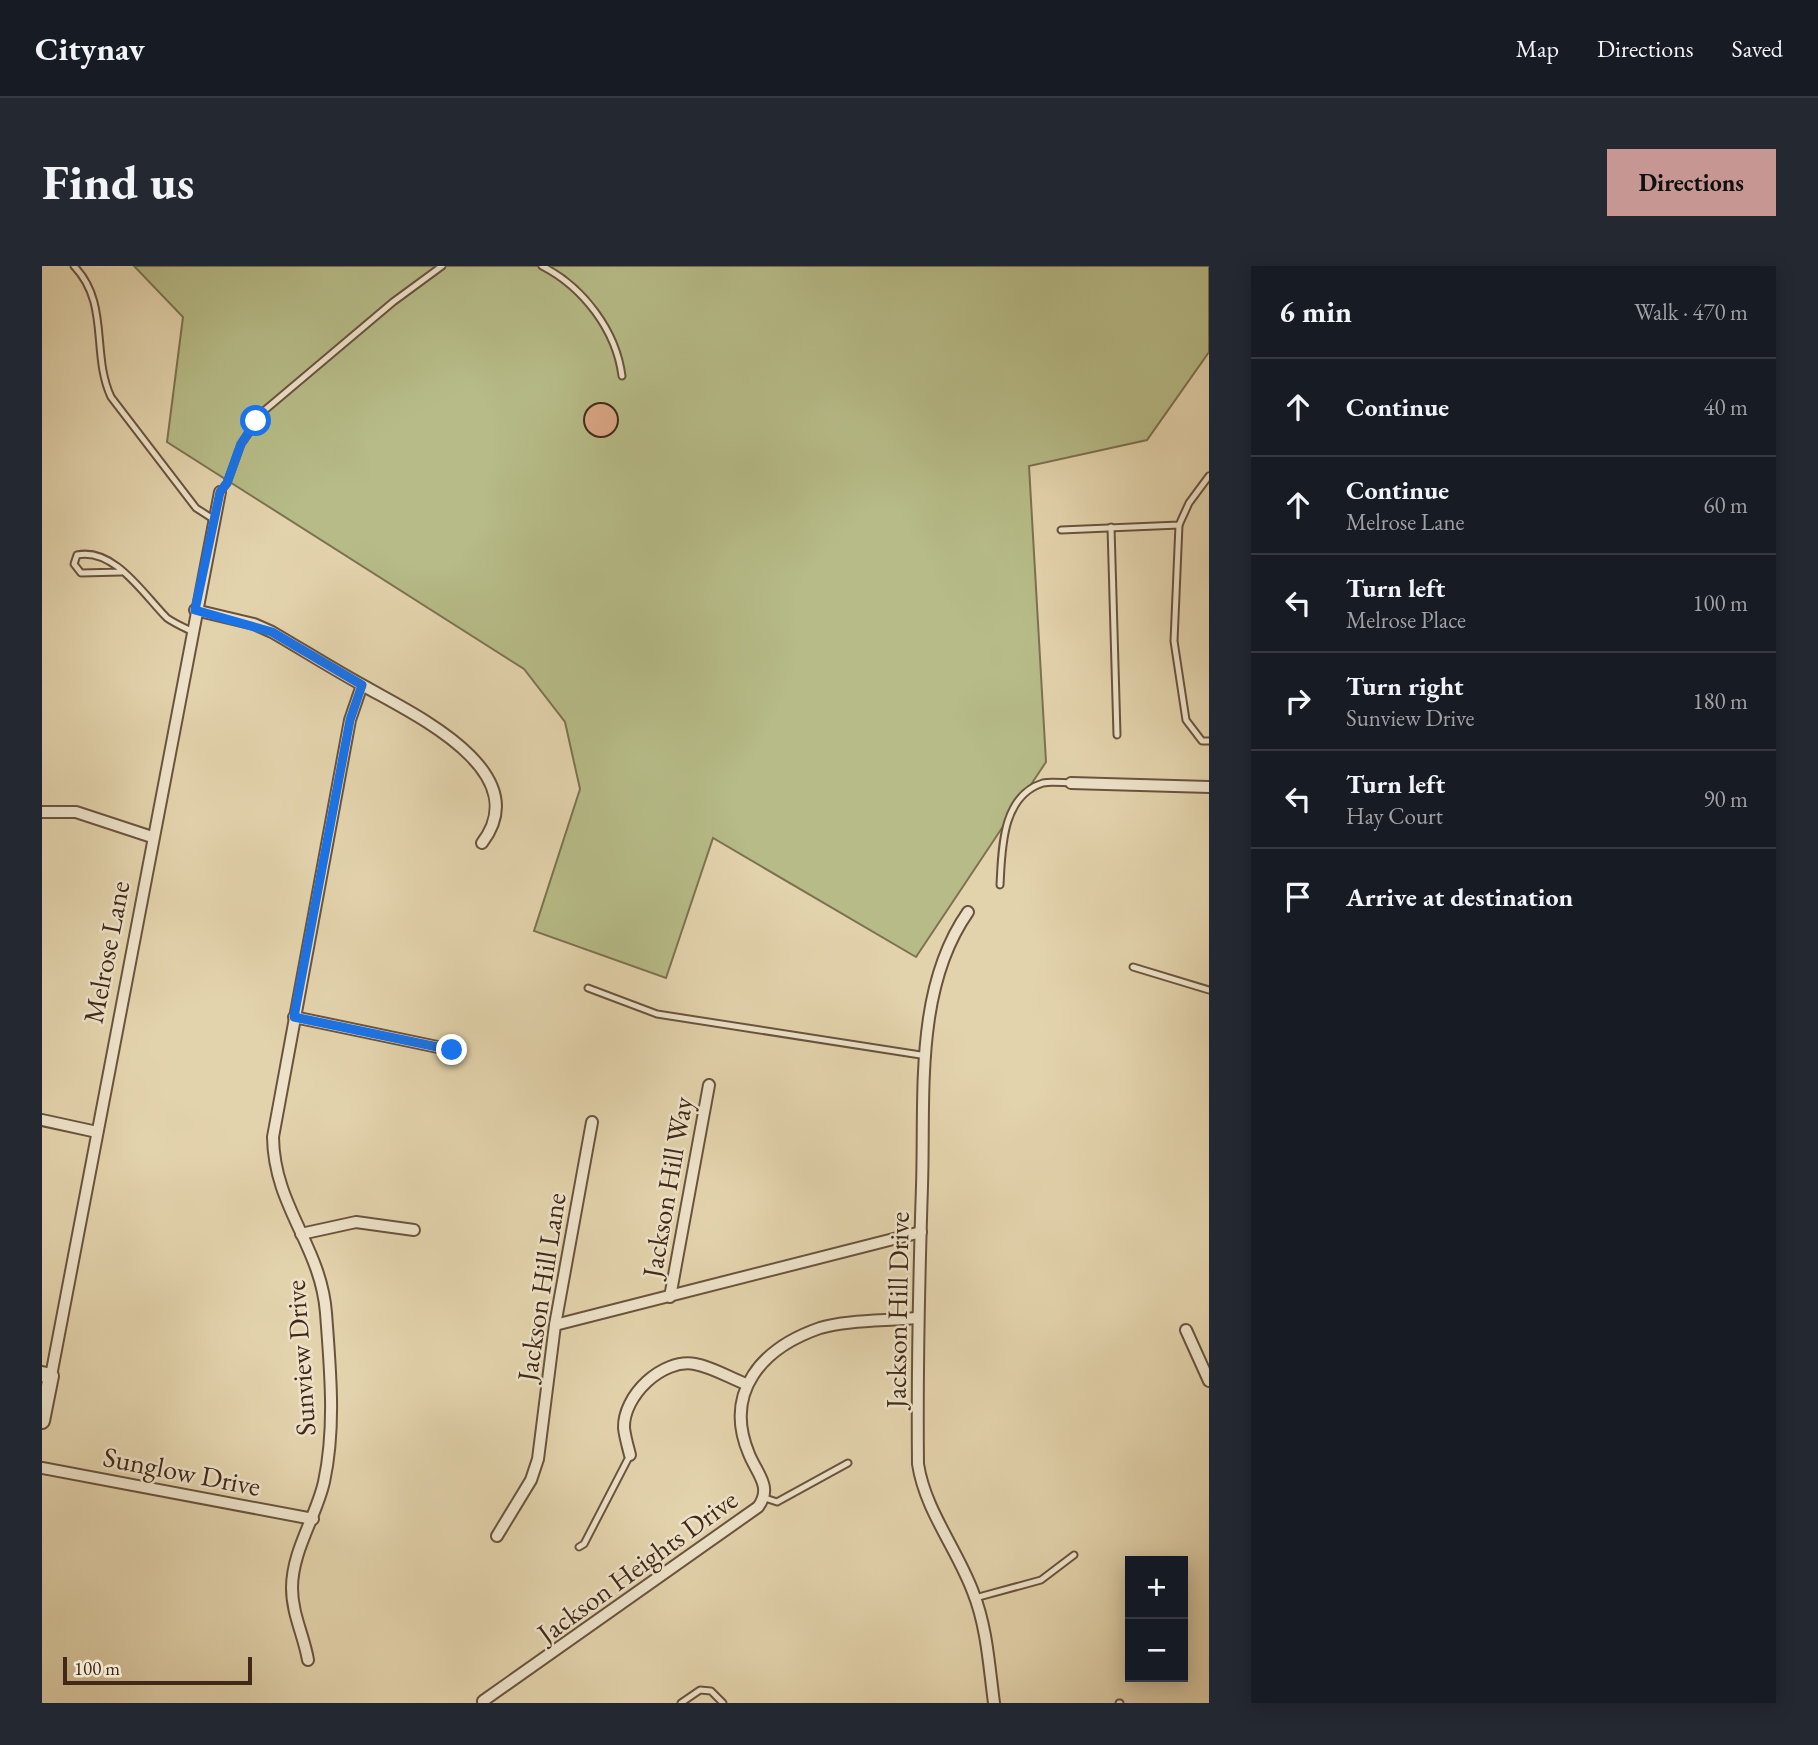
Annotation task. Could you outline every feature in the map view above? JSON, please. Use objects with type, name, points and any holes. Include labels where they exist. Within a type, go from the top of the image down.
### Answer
[{"type":"street","name":"Melrose Lane","points":[[42,1421],[46,1375],[97,1132],[195,610],[220,492]]},
{"type":"street","points":[[195,610],[272,632],[441,730],[475,760],[496,806],[491,830],[482,843]]},
{"type":"street","name":"Sunview Drive","points":[[308,1660],[294,1612],[292,1585],[298,1553],[313,1519],[326,1469],[331,1397],[324,1294],[317,1264],[281,1192],[274,1149],[276,1113],[350,720],[362,685]]},
{"type":"street","points":[[1072,783],[1209,788]]},
{"type":"street","points":[[42,812],[76,812],[152,837]]},
{"type":"street","name":"Jackson Hill Drive","points":[[968,912],[955,930],[936,980],[927,1056],[916,1318],[918,1464],[921,1484],[975,1598],[984,1629],[994,1703]]},
{"type":"street","points":[[294,1017],[452,1050]]},
{"type":"street","name":"Jackson Hill Way","points":[[670,1297],[709,1085]]},
{"type":"street","points":[[42,1120],[97,1132]]},
{"type":"street","name":"Jackson Hill Lane","points":[[497,1536],[531,1479],[538,1460],[555,1325],[592,1122]]},
{"type":"street","points":[[301,1234],[356,1222],[414,1230]]},
{"type":"street","points":[[555,1325],[920,1232]]},
{"type":"street","points":[[630,1455],[624,1427],[627,1412],[637,1391],[666,1369],[693,1363],[746,1384],[755,1371],[786,1343],[822,1327],[916,1318]]},
{"type":"street","points":[[1186,1330],[1209,1381]]},
{"type":"street","name":"Jackson Heights Drive","points":[[483,1701],[758,1507],[765,1498],[765,1484],[749,1455],[740,1428],[740,1406],[746,1384]]},
{"type":"street","name":"Sunglow Drive","points":[[42,1468],[313,1519]]},
{"type":"lane","points":[[74,266],[94,295],[105,380],[111,397],[196,508],[213,519]]},
{"type":"lane","points":[[220,492],[227,483],[241,444],[265,410],[393,302],[442,266]]},
{"type":"lane","points":[[542,266],[566,281],[590,305],[611,341],[622,376]]},
{"type":"lane","points":[[1209,476],[1189,503],[1179,525],[1174,641],[1186,720],[1202,741],[1209,741]]},
{"type":"lane","points":[[1061,530],[1179,525]]},
{"type":"lane","points":[[1111,527],[1118,735]]},
{"type":"lane","points":[[121,572],[80,573],[74,564],[77,555],[90,552],[113,563],[169,619],[191,631]]},
{"type":"lane","points":[[1000,885],[1001,848],[1017,804],[1028,792],[1043,783],[1072,783]]},
{"type":"lane","points":[[1133,967],[1209,990]]},
{"type":"lane","points":[[588,988],[657,1014],[927,1056]]},
{"type":"lane","points":[[579,1548],[584,1544],[630,1455]]},
{"type":"lane","points":[[765,1498],[777,1502],[848,1462]]},
{"type":"lane","points":[[975,1598],[1041,1580],[1074,1555]]},
{"type":"lane","points":[[681,1703],[700,1690],[711,1691],[723,1703]]},
{"type":"green space","points":[[134,266],[1209,266],[1209,352],[1147,440],[1029,466],[1046,762],[916,957],[713,838],[666,978],[534,931],[580,789],[565,722],[524,669],[167,442],[183,317]]},
{"type":"building","points":[[601,403],[613,408],[618,420],[613,432],[601,437],[589,432],[584,420],[589,408]]},
{"type":"route","points":[[256,421],[241,444],[227,483],[220,492],[195,610],[254,624],[272,632],[362,685],[350,720],[294,1017],[452,1050]]}]
